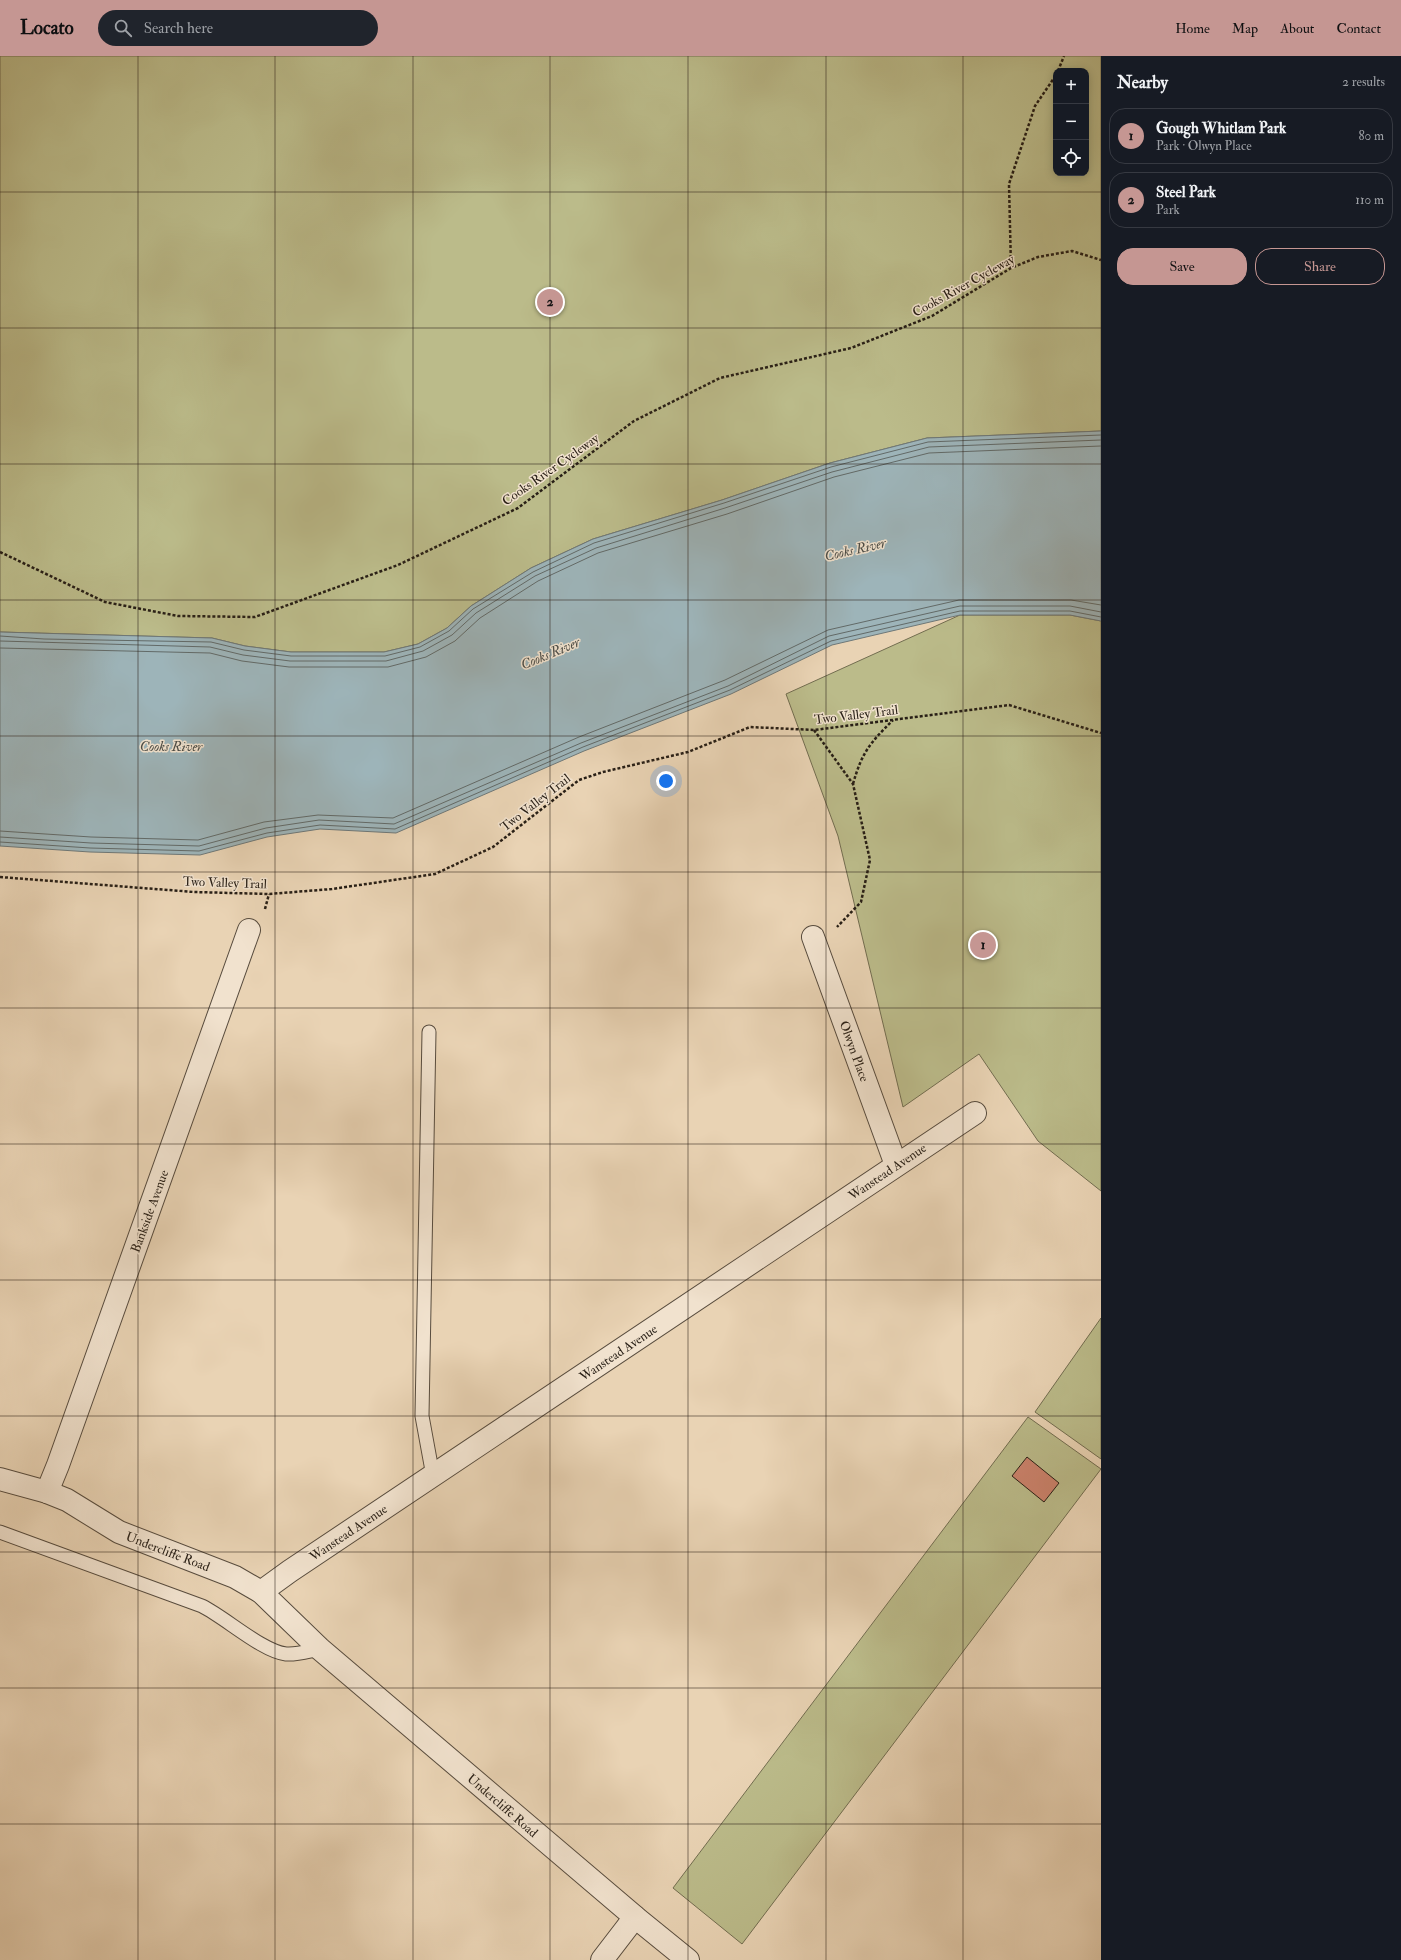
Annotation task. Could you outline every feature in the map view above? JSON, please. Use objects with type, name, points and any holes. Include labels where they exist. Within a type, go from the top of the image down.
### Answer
[{"type":"street","name":"Bankside Avenue","points":[[47,1492],[61,1458],[249,930]]},
{"type":"street","name":"Olwyn Place","points":[[813,937],[896,1165]]},
{"type":"street","name":"Wanstead Avenue","points":[[261,1592],[290,1571],[975,1113]]},
{"type":"street","name":"Undercliffe Road","points":[[0,1480],[47,1492],[67,1500],[119,1532],[229,1574],[261,1592],[320,1649],[635,1917],[688,1960]]},
{"type":"street","points":[[602,1960],[635,1917]]},
{"type":"lane","points":[[429,1032],[422,1416],[432,1476]]},
{"type":"lane","points":[[0,1532],[202,1606],[215,1612],[259,1642],[278,1652],[295,1654],[320,1649]]},
{"type":"path","points":[[1059,68],[1064,56]]},
{"type":"path","points":[[1011,268],[1009,184],[1035,106],[1053,79]]},
{"type":"path","name":"Cooks River Cycleway","points":[[0,552],[106,602],[178,616],[255,617],[398,565],[518,508],[634,421],[720,378],[851,348],[932,316],[1011,268],[1038,257],[1072,251],[1101,260]]},
{"type":"path","name":"Two Valley Trail","points":[[0,877],[194,892],[268,894],[332,889],[435,874],[493,847],[579,780],[603,772],[688,752],[750,727],[814,730],[1009,704],[1101,733]]},
{"type":"path","points":[[853,784],[859,762],[869,744],[894,720]]},
{"type":"path","points":[[813,937],[837,928],[861,902],[870,860],[853,784],[814,730]]},
{"type":"green space","points":[[0,56],[1101,56],[1101,431],[927,438],[830,463],[722,500],[593,539],[531,568],[471,606],[447,628],[418,644],[384,652],[291,652],[245,646],[212,638],[0,632]]},
{"type":"green space","points":[[960,615],[1070,615],[1101,621],[1101,1191],[1038,1141],[979,1054],[903,1107],[838,836],[786,694]]},
{"type":"green space","points":[[1101,1318],[1101,1459],[1035,1412]]},
{"type":"green space","points":[[1028,1417],[1101,1469],[742,1944],[673,1888]]},
{"type":"water","name":"Cooks River","points":[[1101,431],[1101,621],[1070,615],[960,615],[832,645],[731,694],[584,751],[396,833],[320,829],[267,837],[200,855],[90,852],[0,846],[0,632],[212,638],[245,646],[291,652],[384,652],[418,644],[447,628],[471,606],[531,568],[593,539],[722,500],[830,463],[927,438]]},
{"type":"building","points":[[1027,1457],[1059,1483],[1044,1502],[1012,1476]]},
{"type":"place","name":"Steel Park","points":[[550,302]]},
{"type":"place","name":"Gough Whitlam Park","points":[[983,945]]}]
